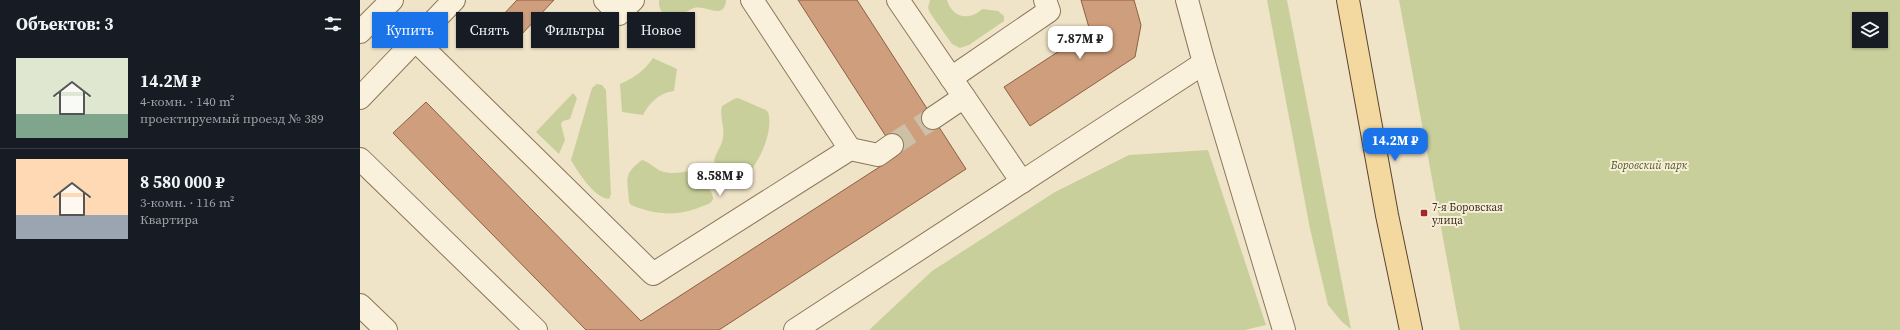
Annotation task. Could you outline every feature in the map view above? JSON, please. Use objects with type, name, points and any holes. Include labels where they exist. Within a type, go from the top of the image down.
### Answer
[{"type":"main road","points":[[1348,0],[1387,215],[1411,330]]},
{"type":"lane","points":[[360,32],[392,0]]},
{"type":"lane","points":[[442,12],[454,0]]},
{"type":"lane","points":[[605,0],[619,14],[634,0]]},
{"type":"lane","points":[[752,0],[850,149]]},
{"type":"lane","points":[[898,0],[1022,182]]},
{"type":"lane","points":[[951,78],[1049,11],[1045,0]]},
{"type":"lane","points":[[1186,0],[1284,330]]},
{"type":"lane","points":[[360,98],[407,48]]},
{"type":"lane","points":[[423,48],[653,274],[850,149],[878,155],[892,145]]},
{"type":"lane","points":[[795,330],[1204,63]]},
{"type":"lane","points":[[933,118],[964,97]]},
{"type":"lane","points":[[360,160],[536,330]]},
{"type":"lane","points":[[360,304],[386,330]]},
{"type":"green space","points":[[659,0],[726,0],[724,7],[718,11],[704,8],[694,8],[686,12],[662,12]]},
{"type":"green space","points":[[930,0],[947,0],[953,11],[962,16],[972,15],[982,9],[998,11],[1004,16],[1004,21],[969,45],[960,48],[952,44],[930,13],[928,8]]},
{"type":"green space","points":[[1267,0],[1287,0],[1351,329],[1342,322],[1328,305],[1310,229]]},
{"type":"green space","name":"Боровский парк","points":[[1399,0],[1900,0],[1900,330],[1460,330]]},
{"type":"green space","points":[[653,58],[677,69],[674,91],[659,96],[649,106],[643,115],[622,112],[620,84],[638,74]]},
{"type":"green space","points":[[597,84],[602,85],[606,90],[611,194],[609,199],[603,198],[587,184],[571,160],[592,88]]},
{"type":"green space","points":[[573,93],[577,98],[570,119],[563,121],[561,124],[565,140],[559,154],[536,132]]},
{"type":"green space","points":[[738,98],[766,110],[768,112],[769,121],[766,142],[761,154],[749,173],[734,186],[729,184],[714,161],[723,137],[721,114],[722,106]]},
{"type":"green space","points":[[1208,150],[1266,325],[1245,330],[869,330],[932,271],[1055,192],[1129,155]]},
{"type":"green space","points":[[642,160],[661,171],[675,173],[696,171],[710,189],[713,199],[710,203],[694,210],[676,213],[658,213],[631,205],[629,202],[627,183],[628,178],[631,170]]},
{"type":"building","points":[[517,0],[554,0],[543,12],[531,12],[531,24],[523,33],[523,12],[506,12]]},
{"type":"building","points":[[798,0],[857,0],[966,169],[719,330],[586,330],[393,133],[426,102],[641,321],[898,155]]},
{"type":"building","points":[[1081,0],[1134,0],[1141,25],[1135,57],[1030,126],[1004,87],[1090,31]]},
{"type":"tunnel","points":[[892,145],[933,118]]},
{"type":"place","name":"7-я Боровская улица","points":[[1424,213]]}]
